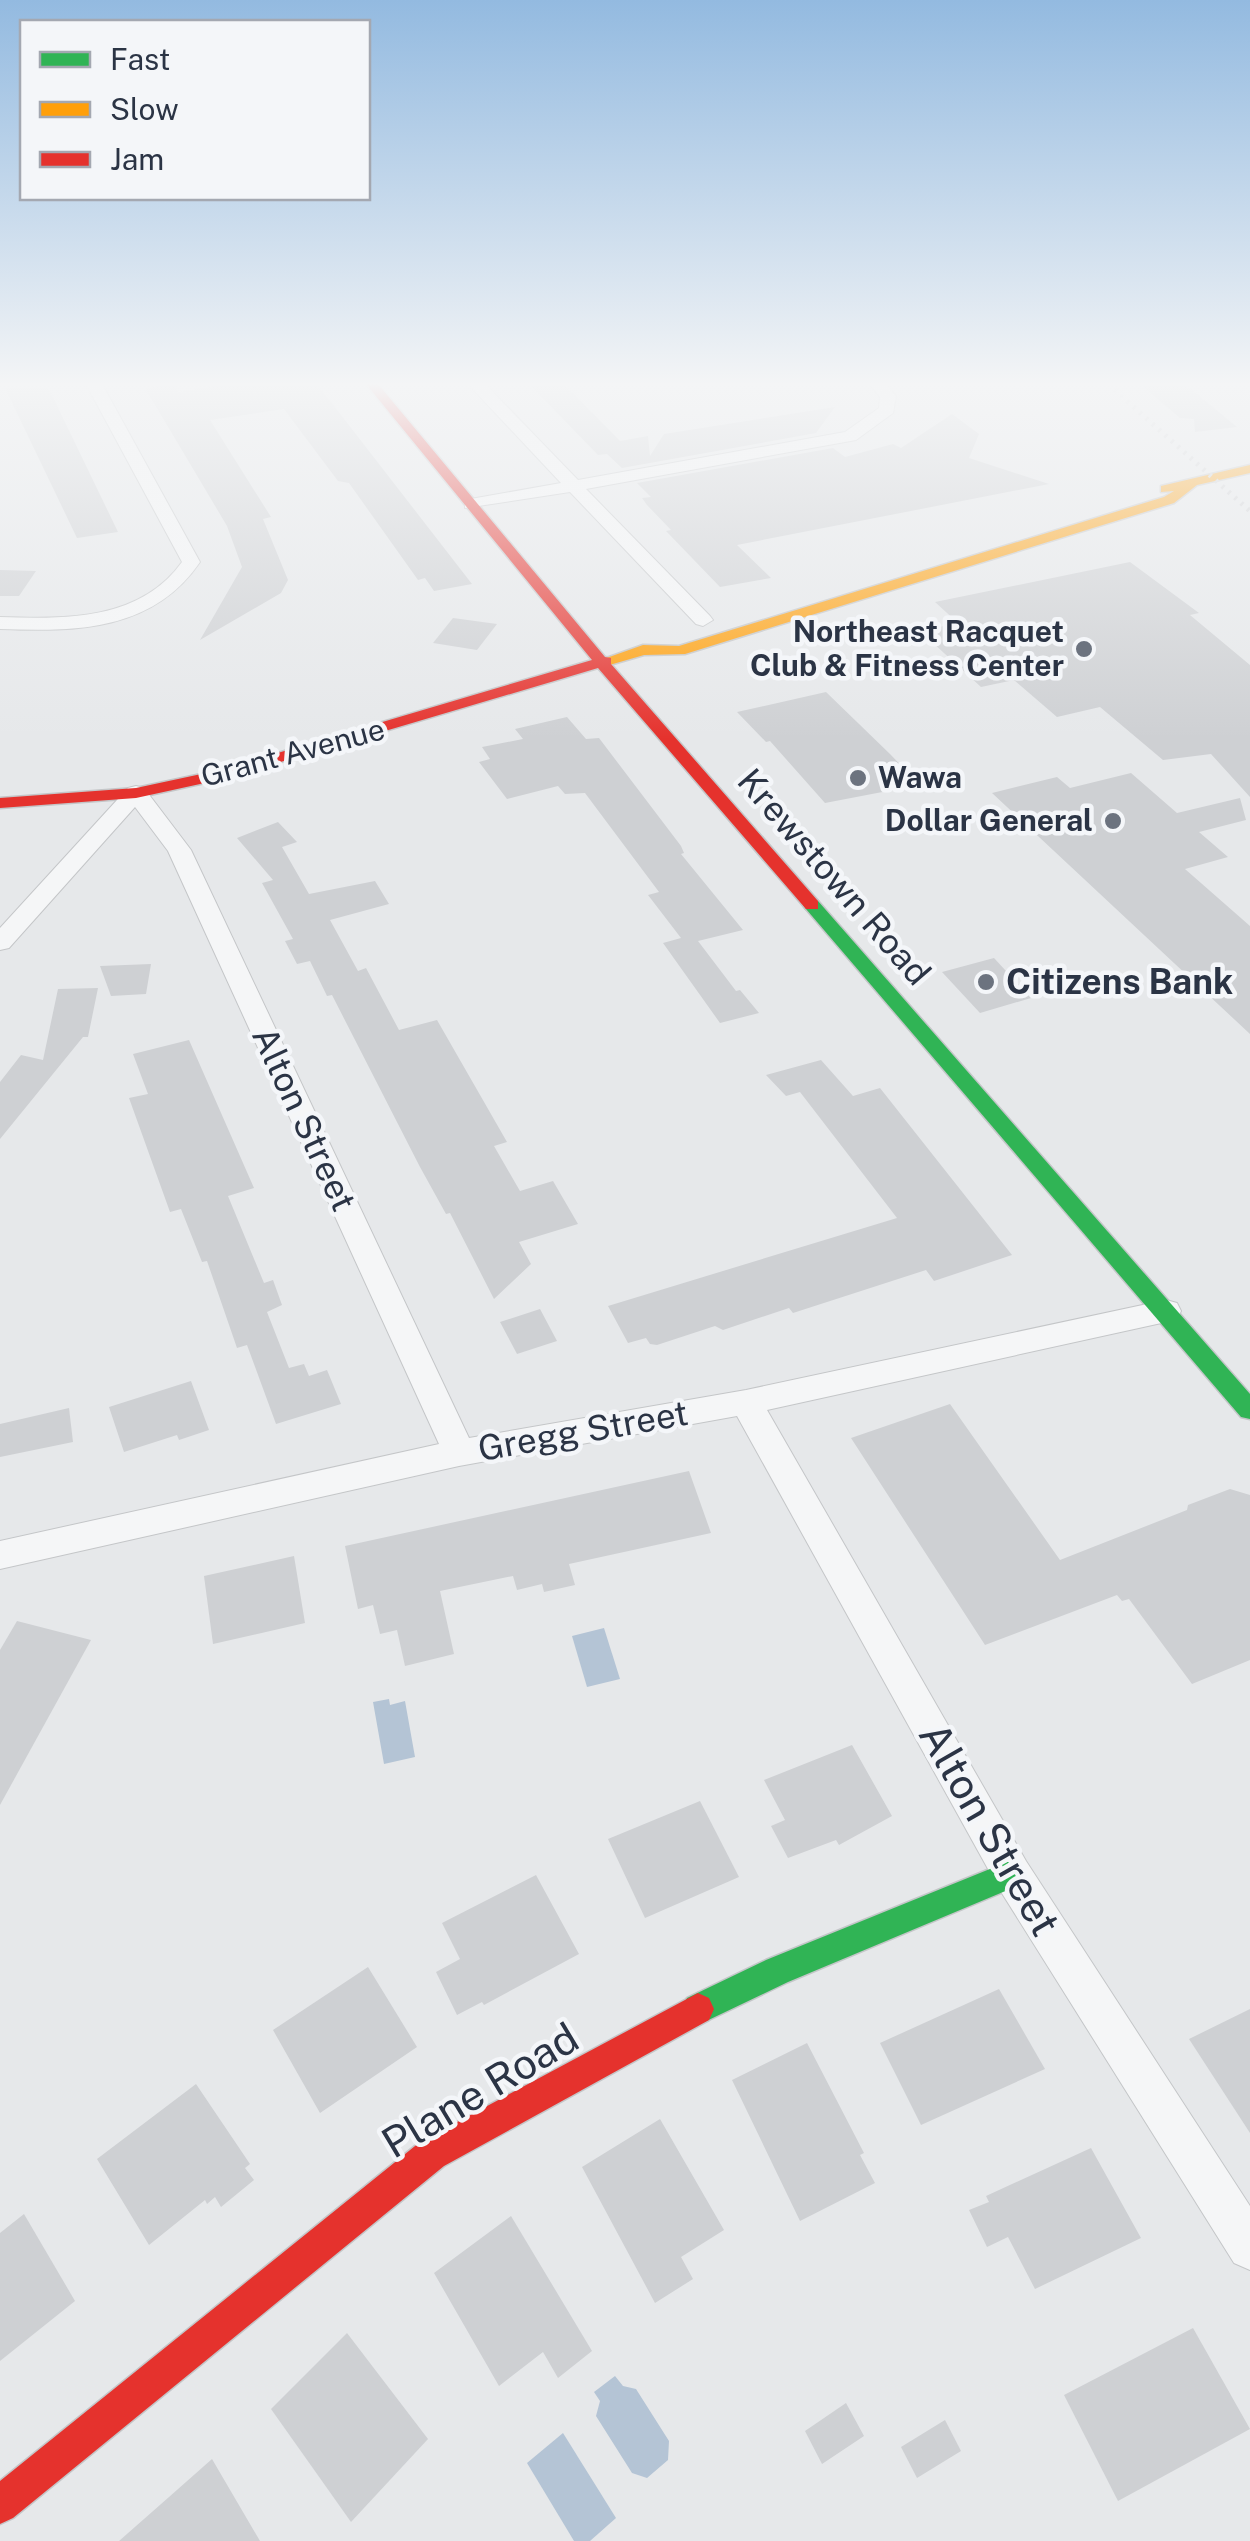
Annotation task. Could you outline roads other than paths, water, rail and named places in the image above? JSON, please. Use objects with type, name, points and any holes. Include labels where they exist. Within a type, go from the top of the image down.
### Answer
[{"type":"street","points":[[0,623],[86,622],[162,597],[183,579],[191,562],[160,503]]},
{"type":"street","points":[[471,504],[479,503]]},
{"type":"street","points":[[591,503],[703,620]]},
{"type":"street","name":"Grant Avenue","points":[[642,650],[661,633],[1104,503]]},
{"type":"street","name":"Grant Avenue","points":[[0,803],[136,793],[291,755],[642,650],[680,651],[1161,503]]},
{"type":"street","name":"Krewstown Road","points":[[471,504],[601,662],[1250,1410]]},
{"type":"street","points":[[0,943],[136,793]]},
{"type":"street","name":"Alton Street","points":[[136,793],[179,850],[459,1452]]},
{"type":"street","name":"Gregg Street","points":[[0,1555],[459,1452],[746,1402],[1166,1312]]},
{"type":"street","name":"Alton Street","points":[[746,1402],[1012,1874],[1250,2246]]},
{"type":"street","name":"Plane Road","points":[[0,2506],[432,2154],[661,2026],[777,1971],[1012,1874]]},
{"type":"water","points":[[604,1628],[620,1679],[587,1687],[572,1636]]},
{"type":"water","points":[[389,1699],[390,1705],[405,1701],[415,1757],[384,1764],[373,1702]]},
{"type":"water","points":[[615,2376],[623,2386],[636,2389],[669,2441],[668,2460],[647,2478],[632,2473],[596,2416],[600,2401],[594,2392]]},
{"type":"water","points":[[563,2433],[616,2518],[590,2541],[574,2541],[527,2463]]},
{"type":"railway","points":[[1241,503],[1250,511]]},
{"type":"place","name":"Northeast Racquet Club & Fitness Center","points":[[1084,649]]},
{"type":"place","name":"Wawa","points":[[858,778]]},
{"type":"place","name":"Dollar General","points":[[1113,821]]},
{"type":"place","name":"Citizens Bank","points":[[986,982]]}]
